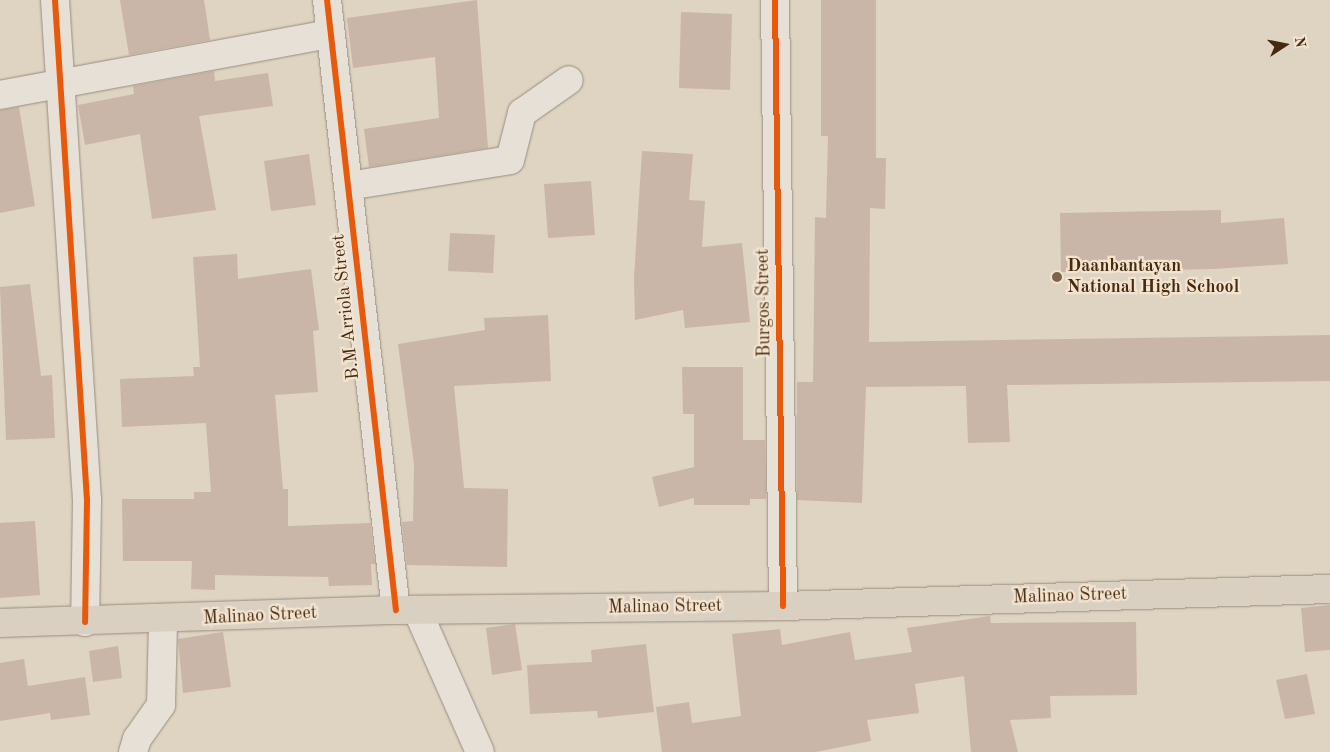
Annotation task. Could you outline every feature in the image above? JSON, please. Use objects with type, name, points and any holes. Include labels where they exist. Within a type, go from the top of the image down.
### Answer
[{"type":"main road","name":"Malinao Street","points":[[0,623],[163,621],[407,610],[783,606],[1330,589]]},
{"type":"street","points":[[56,0],[60,84],[82,393],[87,500],[85,622]]},
{"type":"street","name":"B.M Arriola Street","points":[[327,0],[348,186],[407,610],[480,752]]},
{"type":"street","name":"Burgos Street","points":[[775,0],[783,606]]},
{"type":"street","points":[[0,95],[330,34]]},
{"type":"street","points":[[348,186],[510,160],[522,113],[568,80]]},
{"type":"street","points":[[133,752],[137,738],[161,705],[163,621]]},
{"type":"building","points":[[120,0],[204,0],[210,40],[129,55]]},
{"type":"building","points":[[477,0],[488,148],[369,167],[364,129],[439,118],[435,57],[353,68],[347,18]]},
{"type":"building","points":[[821,0],[876,0],[876,158],[886,158],[885,209],[870,208],[869,342],[1330,335],[1330,381],[1007,385],[1010,442],[968,443],[966,386],[866,387],[862,503],[797,500],[797,382],[813,382],[815,217],[826,218],[828,136],[821,136]]},
{"type":"building","points":[[681,12],[732,14],[730,90],[679,88]]},
{"type":"building","points":[[214,71],[215,81],[268,73],[273,106],[199,116],[216,210],[152,219],[140,134],[85,145],[78,105],[134,94],[133,86]]},
{"type":"building","points":[[19,107],[35,206],[0,213],[0,110]]},
{"type":"building","points":[[642,151],[693,154],[689,200],[705,201],[702,247],[742,243],[750,322],[685,328],[683,310],[635,320],[634,278]]},
{"type":"building","points":[[309,154],[316,205],[271,211],[264,161]]},
{"type":"building","points":[[591,181],[595,235],[548,238],[544,184]]},
{"type":"building","points":[[1221,210],[1221,223],[1284,218],[1288,264],[1214,269],[1061,272],[1060,213]]},
{"type":"building","points":[[450,233],[495,235],[493,273],[448,271]]},
{"type":"building","points":[[237,254],[238,279],[311,269],[319,330],[313,331],[318,392],[275,395],[283,489],[288,489],[288,526],[370,523],[375,564],[371,564],[372,585],[329,586],[328,577],[215,575],[215,590],[191,589],[192,561],[123,561],[122,499],[194,499],[194,492],[211,492],[206,423],[122,427],[120,379],[194,376],[193,367],[200,367],[193,257]]},
{"type":"building","points":[[30,284],[41,376],[52,375],[55,438],[6,440],[0,287]]},
{"type":"building","points":[[548,315],[551,381],[454,386],[464,488],[508,489],[507,567],[407,565],[402,522],[413,521],[414,464],[398,344],[485,330],[484,318]]},
{"type":"building","points":[[682,367],[743,367],[743,440],[765,440],[766,499],[750,499],[750,505],[694,505],[694,498],[659,507],[652,477],[694,467],[694,414],[683,414]]},
{"type":"building","points":[[35,521],[40,595],[0,598],[0,523]]},
{"type":"building","points":[[1330,605],[1330,650],[1305,652],[1301,608]]},
{"type":"building","points":[[990,616],[991,623],[1136,622],[1137,695],[1050,696],[1051,718],[1010,720],[1018,752],[971,752],[964,676],[915,684],[919,713],[867,720],[871,741],[816,752],[662,752],[656,707],[689,702],[692,723],[741,716],[732,634],[780,629],[782,645],[850,632],[855,660],[912,652],[907,628]]},
{"type":"building","points":[[515,624],[522,670],[492,675],[486,628]]},
{"type":"building","points":[[223,632],[231,687],[183,693],[178,639]]},
{"type":"building","points":[[646,644],[654,712],[598,718],[597,711],[530,714],[527,665],[592,662],[591,650]]},
{"type":"building","points":[[118,646],[122,678],[93,682],[89,651]]},
{"type":"building","points":[[24,659],[28,686],[85,677],[90,715],[51,720],[50,713],[0,721],[0,663]]},
{"type":"building","points":[[1307,674],[1315,714],[1285,719],[1276,680]]},
{"type":"cycle path","points":[[55,0],[87,500],[85,622]]},
{"type":"cycle path","points":[[327,0],[396,610]]},
{"type":"cycle path","points":[[775,0],[783,606]]},
{"type":"place","name":"Daanbantayan National High School","points":[[1057,277]]}]
